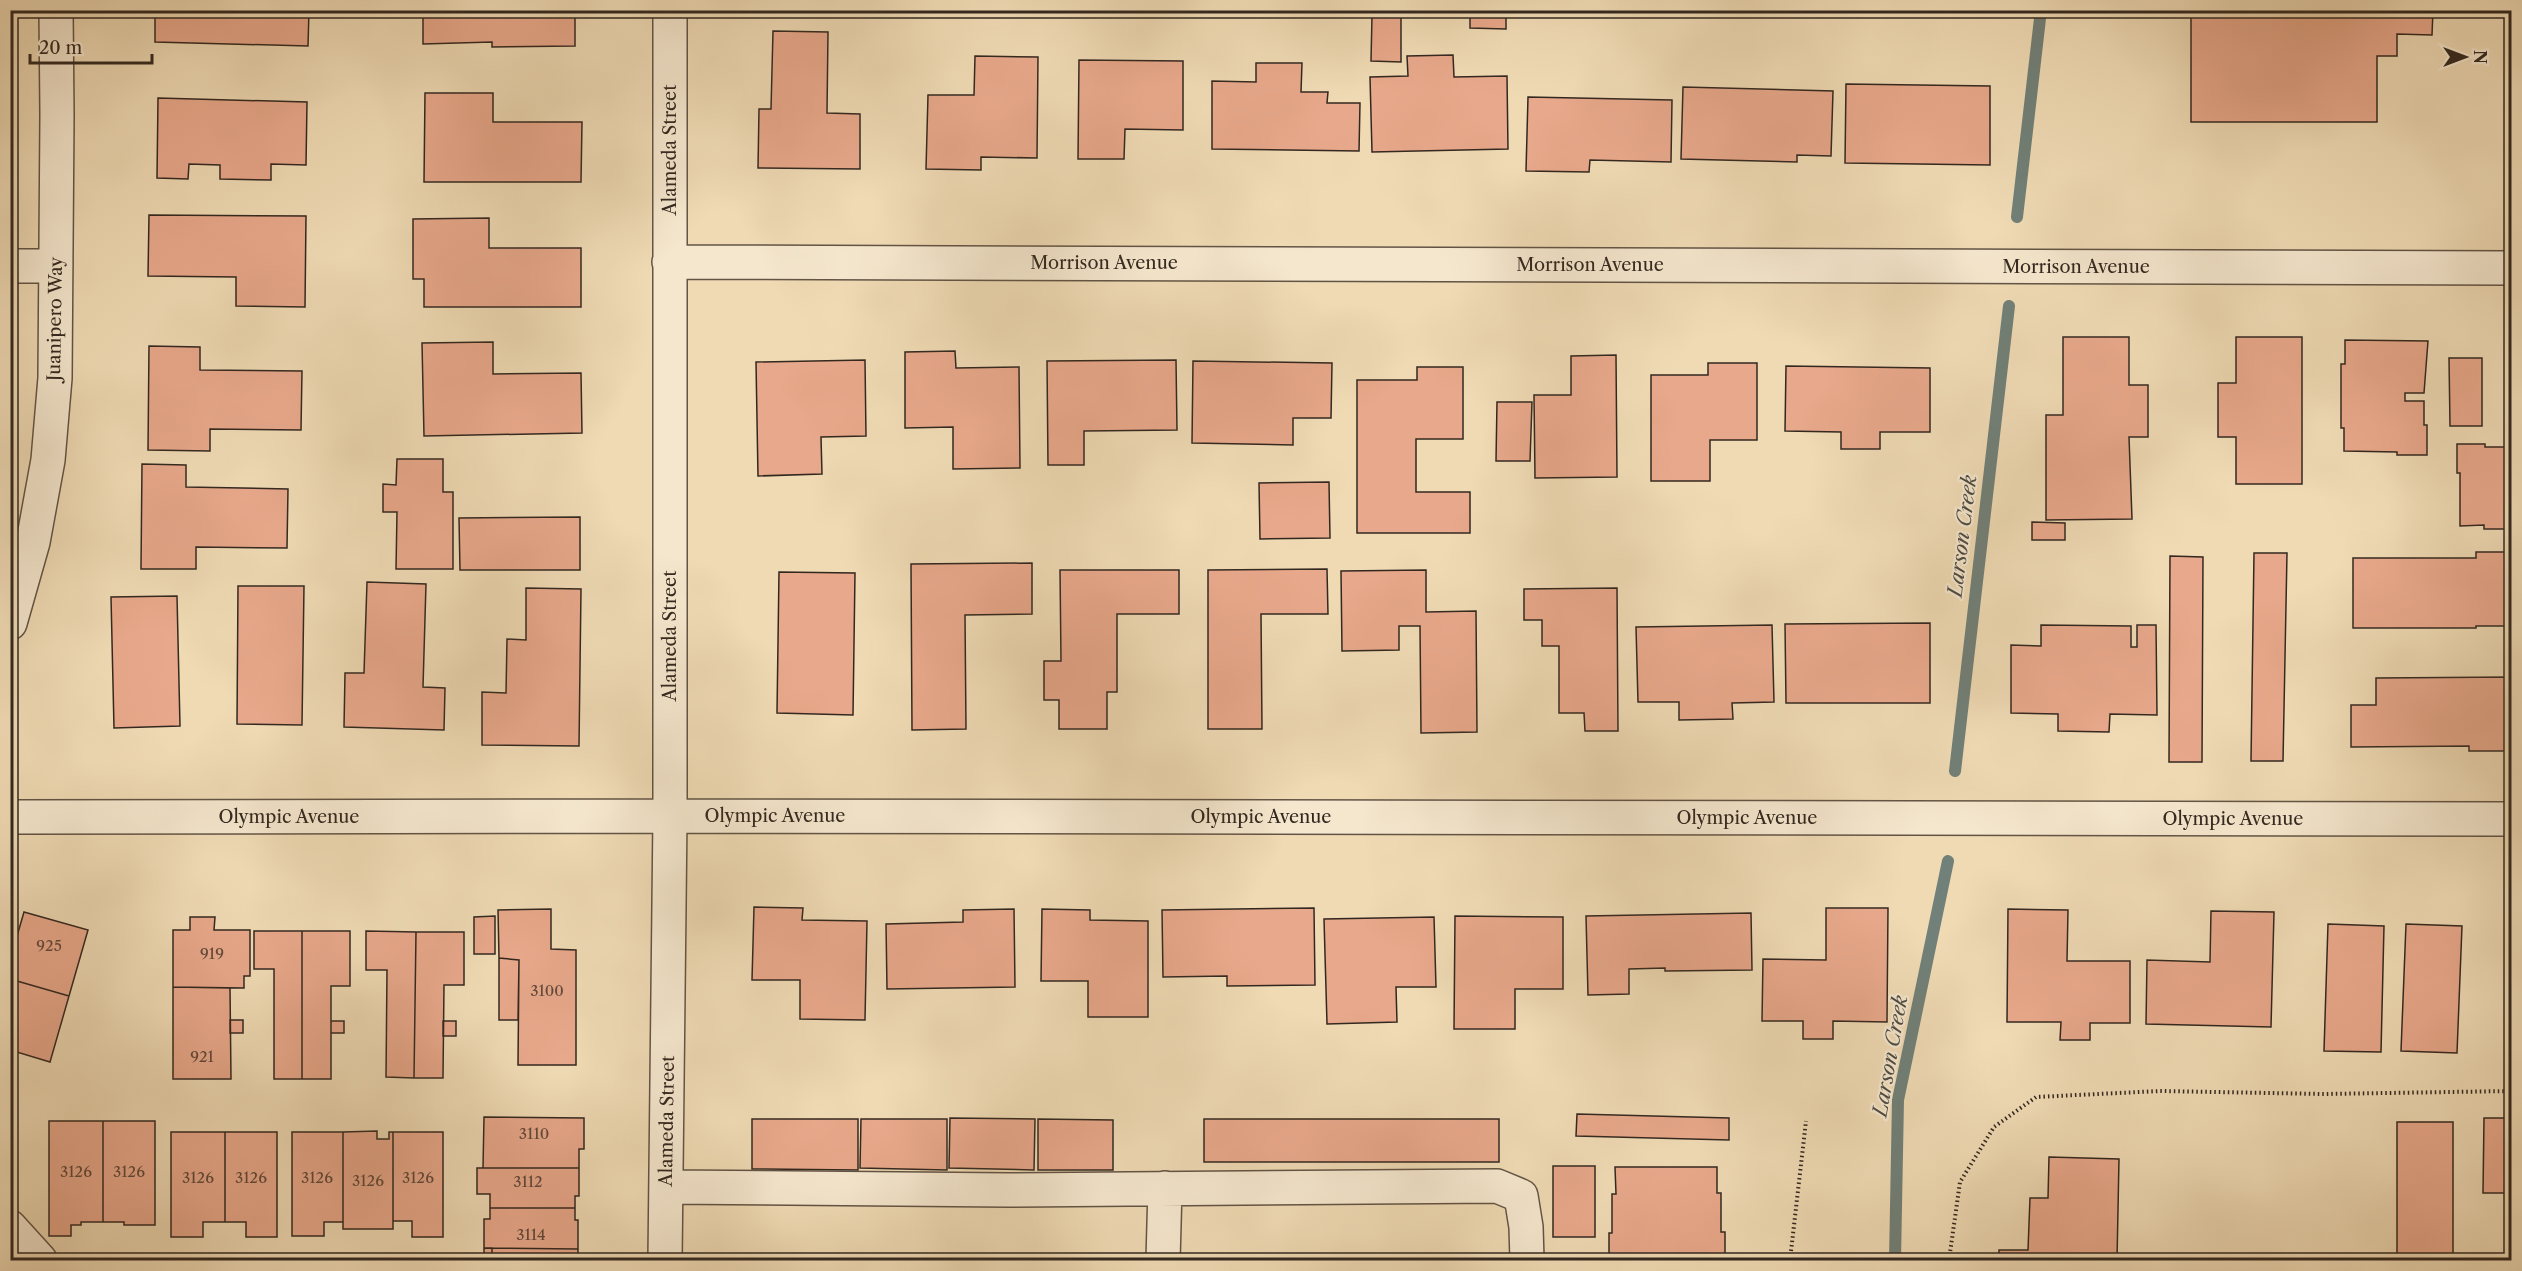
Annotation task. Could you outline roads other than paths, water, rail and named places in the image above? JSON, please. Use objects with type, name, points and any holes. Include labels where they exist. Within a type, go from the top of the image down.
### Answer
[{"type":"street","name":"Juanipero Way","points":[[10,623],[33,542],[48,460],[55,378],[56,10]]},
{"type":"street","name":"Alameda Street","points":[[665,1260],[670,816],[670,10]]},
{"type":"street","name":"Morrison Avenue","points":[[669,262],[2511,268]]},
{"type":"street","points":[[10,266],[56,266]]},
{"type":"street","name":"Olympic Avenue","points":[[10,817],[2511,819]]},
{"type":"street","points":[[666,1187],[1008,1190],[1497,1186],[1521,1196],[1526,1227],[1527,1260]]},
{"type":"street","points":[[1163,1260],[1165,1188]]},
{"type":"street","points":[[10,1227],[40,1260]]},
{"type":"waterway","name":"Larson Creek","points":[[2017,217],[2041,10]]},
{"type":"waterway","name":"Larson Creek","points":[[1955,771],[2009,306]]},
{"type":"waterway","name":"Larson Creek","points":[[1895,1260],[1898,1100],[1948,861]]}]
